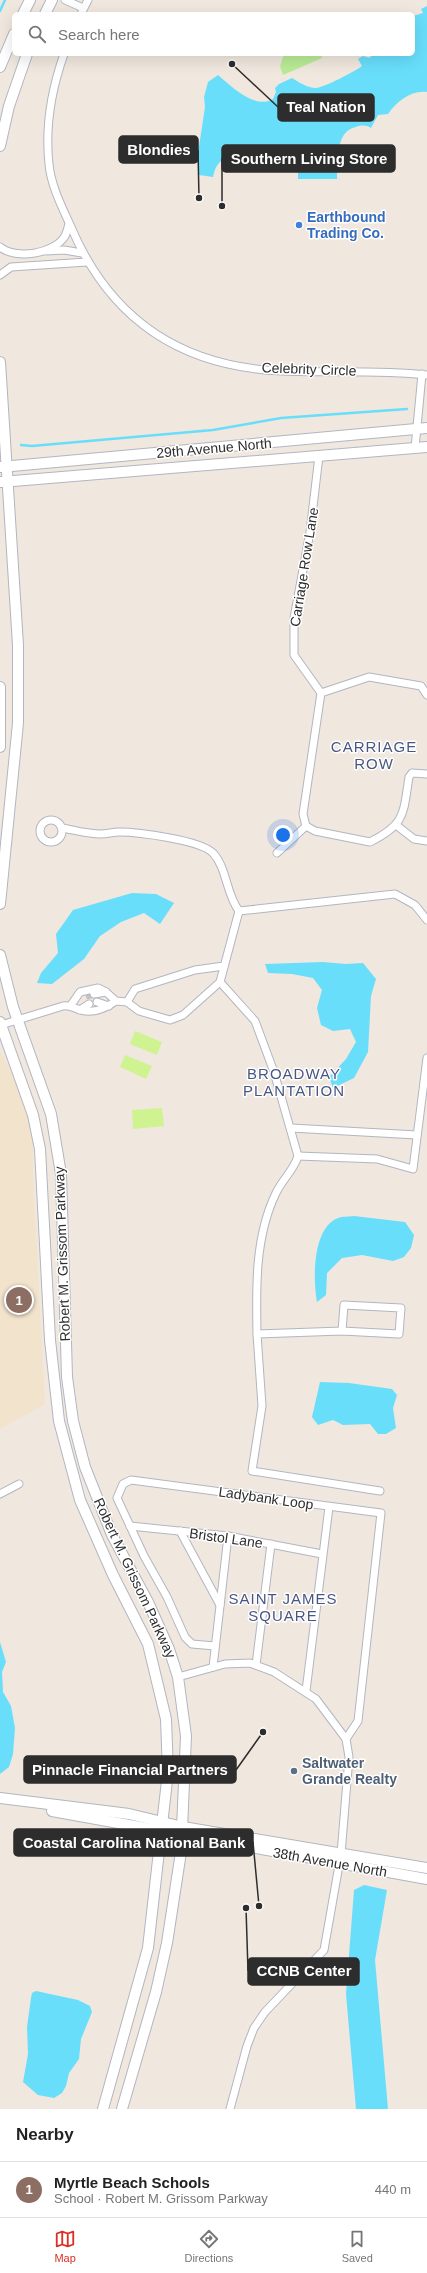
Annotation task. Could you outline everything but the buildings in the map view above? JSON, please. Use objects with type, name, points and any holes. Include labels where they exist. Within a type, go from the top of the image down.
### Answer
[{"type":"main road","points":[[25,12],[30,0]]},
{"type":"main road","points":[[46,12],[52,0]]},
{"type":"main road","points":[[0,67],[12,39]]},
{"type":"main road","points":[[0,146],[9,106],[25,56]]},
{"type":"main road","points":[[0,362],[3,482],[18,645],[18,723],[0,904]]},
{"type":"main road","name":"29th Avenue North","points":[[3,467],[422,429]]},
{"type":"main road","name":"29th Avenue North","points":[[3,482],[427,447]]},
{"type":"main road","points":[[0,688],[0,747]]},
{"type":"main road","name":"Robert M. Grissom Parkway","points":[[0,955],[18,1019],[51,1114],[61,1174],[67,1376],[73,1420],[85,1467],[112,1535],[148,1602],[169,1649],[178,1677],[186,1736],[183,1831],[167,1943],[156,1992],[122,2109]]},
{"type":"main road","name":"Robert M. Grissom Parkway","points":[[0,1023],[33,1115],[40,1149],[50,1340],[59,1421],[80,1500],[113,1575],[148,1644],[166,1719],[168,1772],[163,1827],[148,1948],[103,2109]]},
{"type":"main road","name":"38th Avenue North","points":[[0,1798],[130,1814],[163,1827],[341,1859],[427,1880]]},
{"type":"main road","name":"38th Avenue North","points":[[341,1859],[427,1868]]},
{"type":"street","points":[[65,0],[82,11],[88,0]]},
{"type":"street","name":"Celebrity Circle","points":[[63,56],[52,101],[48,144],[49,165],[54,185],[69,224],[87,262],[110,293],[130,314],[157,335],[195,354],[234,364],[281,371],[341,370],[425,374]]},
{"type":"street","points":[[46,251],[65,236],[69,224]]},
{"type":"street","points":[[0,247],[14,254],[64,250],[82,253]]},
{"type":"street","points":[[0,275],[11,267],[87,262]]},
{"type":"street","points":[[415,448],[422,429],[425,374]]},
{"type":"street","name":"Carriage Row Lane","points":[[319,456],[310,532],[294,618],[294,655],[321,693]]},
{"type":"street","points":[[426,693],[421,686],[369,677],[321,693],[303,814],[306,826],[315,831],[370,842],[396,825],[403,814],[409,777],[412,773],[427,774]]},
{"type":"street","points":[[396,825],[414,839],[427,841]]},
{"type":"street","points":[[277,853],[306,826]]},
{"type":"street","points":[[62,828],[101,834],[118,832],[191,842],[204,846],[213,854],[220,865],[232,902],[239,911]]},
{"type":"street","points":[[239,911],[395,894],[415,905],[427,920]]},
{"type":"street","points":[[71,1005],[80,992],[98,988],[106,992],[116,1001],[127,1002],[139,1011],[170,1020],[183,1015],[220,982],[239,911]]},
{"type":"street","points":[[127,1002],[135,989],[195,970],[224,966]]},
{"type":"street","points":[[220,982],[255,1021],[274,1072],[298,1156],[276,1193],[264,1229],[255,1278],[262,1406],[252,1471],[380,1491]]},
{"type":"street","points":[[94,994],[106,992]]},
{"type":"street","points":[[76,999],[86,996]]},
{"type":"street","points":[[0,1023],[63,1006],[71,1005],[80,1010],[92,1010],[109,1006],[116,1001]]},
{"type":"street","points":[[97,1002],[109,1006]]},
{"type":"street","points":[[80,1010],[89,1004]]},
{"type":"street","points":[[298,1156],[377,1159],[413,1169],[427,1058]]},
{"type":"street","points":[[291,1128],[418,1135]]},
{"type":"street","points":[[257,1334],[342,1331],[399,1334],[401,1308],[344,1304],[342,1331]]},
{"type":"street","name":"Ladybank Loop","points":[[215,1646],[192,1644],[186,1637],[167,1596],[144,1556],[117,1498],[123,1484],[131,1480],[381,1514],[358,1721],[346,1739]]},
{"type":"street","points":[[0,1494],[19,1484]]},
{"type":"street","points":[[306,1691],[322,1554],[330,1507]]},
{"type":"street","name":"Bristol Lane","points":[[130,1526],[228,1536],[322,1554]]},
{"type":"street","points":[[180,1531],[220,1605]]},
{"type":"street","points":[[213,1667],[228,1536]]},
{"type":"street","points":[[256,1665],[272,1544]]},
{"type":"street","points":[[178,1677],[213,1667],[250,1663],[274,1672],[306,1691],[316,1699],[346,1739],[349,1757],[341,1859],[324,1950],[265,2012],[254,2028],[247,2046],[230,2109]]},
{"type":"shaded area","points":[[0,1051],[33,1115],[33,1180],[45,1404],[0,1429]]},
{"type":"green space","points":[[283,56],[322,56],[322,58],[283,75],[280,66]]},
{"type":"green space","points":[[135,1031],[162,1042],[157,1055],[130,1044]]},
{"type":"green space","points":[[125,1055],[152,1066],[146,1079],[120,1067]]},
{"type":"green space","points":[[162,1108],[164,1126],[133,1129],[132,1110]]},
{"type":"water","points":[[427,6],[427,92],[415,93],[405,97],[388,114],[378,115],[371,128],[366,126],[358,126],[344,134],[339,148],[337,179],[298,179],[298,166],[282,165],[284,159],[271,156],[249,163],[236,158],[226,158],[218,165],[213,177],[199,175],[198,153],[205,107],[204,97],[208,82],[218,75],[236,90],[251,99],[266,102],[273,99],[276,92],[275,88],[279,84],[292,78],[310,87],[316,88],[326,85],[362,66],[358,59],[363,56],[369,58],[372,56],[415,56],[415,15],[423,13],[421,9]]},
{"type":"water","points":[[132,893],[156,894],[174,903],[160,924],[144,913],[121,922],[100,936],[84,959],[52,984],[37,983],[41,973],[58,953],[56,934],[73,910]]},
{"type":"water","points":[[323,962],[346,964],[363,963],[376,979],[371,996],[368,1052],[354,1078],[333,1088],[329,1077],[346,1059],[356,1042],[350,1029],[333,1031],[321,1025],[317,1008],[322,990],[313,978],[292,974],[268,973],[265,964]]},
{"type":"water","points":[[354,1216],[405,1222],[414,1235],[411,1248],[404,1257],[393,1261],[362,1255],[342,1258],[327,1273],[326,1295],[317,1302],[315,1281],[316,1256],[323,1232],[329,1224],[338,1218]]},
{"type":"water","points":[[320,1382],[349,1383],[392,1389],[397,1395],[393,1408],[396,1428],[386,1434],[378,1434],[370,1424],[343,1425],[333,1420],[318,1425],[312,1417]]},
{"type":"water","points":[[0,1642],[6,1662],[2,1672],[3,1692],[11,1706],[15,1728],[13,1754],[9,1767],[0,1774]]},
{"type":"water","points":[[364,1885],[387,1890],[375,1960],[388,2109],[356,2109],[346,1994],[354,1890]]},
{"type":"water","points":[[36,1991],[78,2000],[90,2006],[92,2012],[81,2039],[79,2059],[69,2073],[66,2086],[62,2093],[54,2098],[38,2095],[23,2082],[28,2054],[27,2027],[31,1998],[32,1993]]},
{"type":"waterway","points":[[0,11],[5,0]]},
{"type":"waterway","points":[[21,445],[32,446],[213,430],[281,418],[407,409]]},
{"type":"tunnel","points":[[86,996],[94,994]]},
{"type":"place","name":"Teal Nation","points":[[232,64]]},
{"type":"place","name":"Blondies","points":[[199,198]]},
{"type":"place","name":"Southern Living Store","points":[[222,206]]},
{"type":"place","name":"Earthbound Trading Co.","points":[[299,225]]},
{"type":"place","name":"Myrtle Beach Schools","points":[[19,1300]]},
{"type":"place","name":"Pinnacle Financial Partners","points":[[263,1732]]},
{"type":"place","name":"Saltwater Grande Realty","points":[[294,1771]]},
{"type":"place","name":"Coastal Carolina National Bank","points":[[259,1906]]},
{"type":"place","name":"CCNB Center","points":[[246,1908]]},
{"type":"district","name":"CARRIAGE ROW","points":[[374,754]]},
{"type":"district","name":"BROADWAY PLANTATION","points":[[294,1082]]},
{"type":"district","name":"SAINT JAMES SQUARE","points":[[283,1606]]}]
